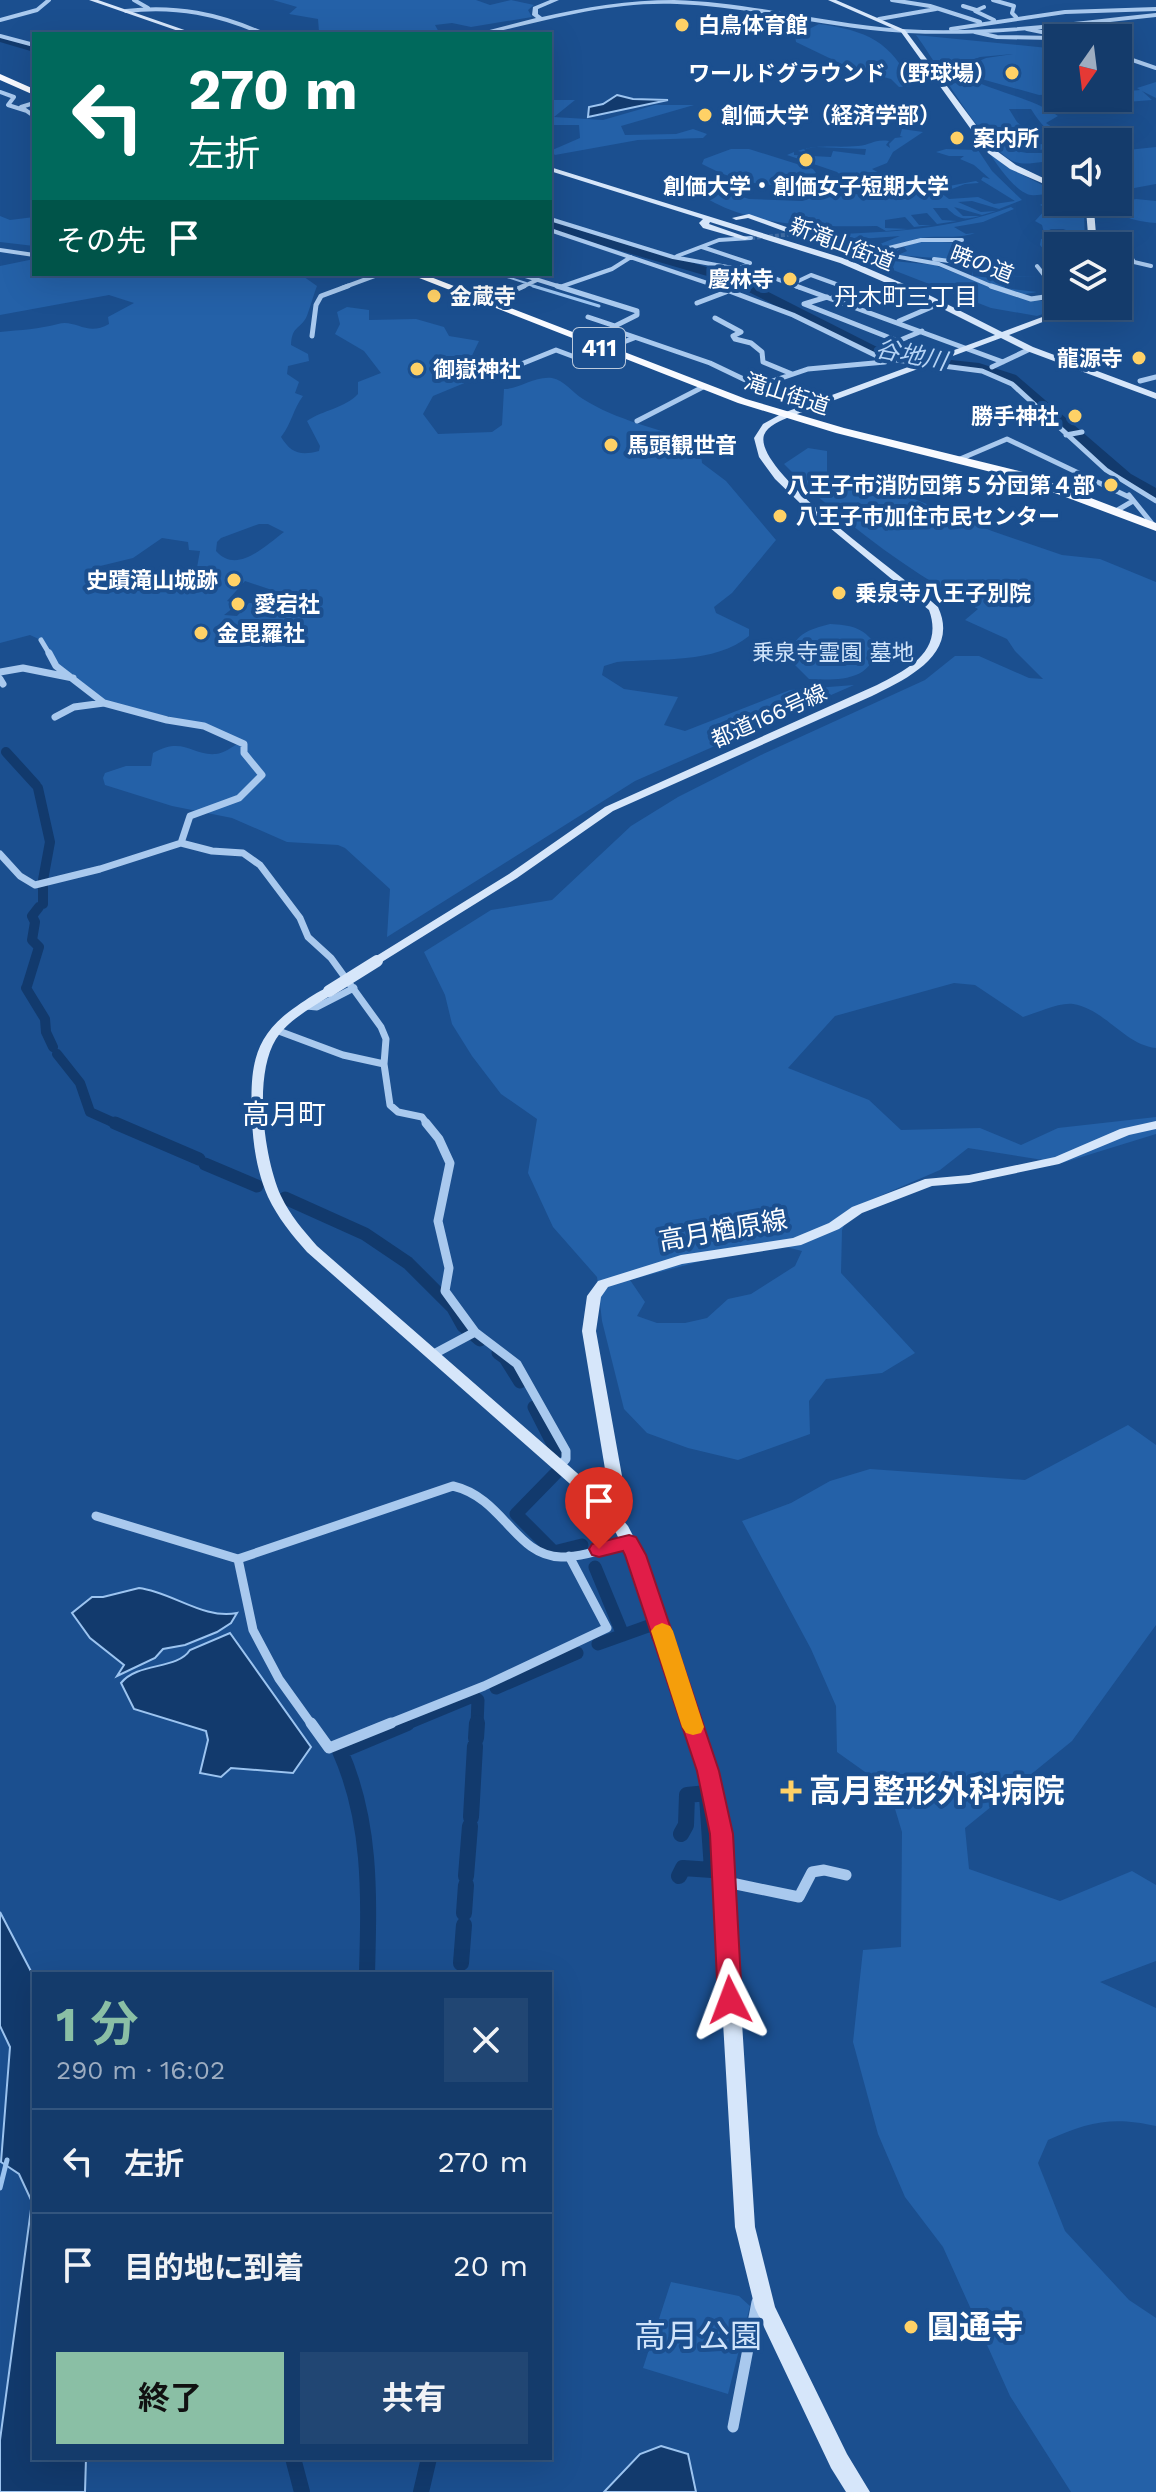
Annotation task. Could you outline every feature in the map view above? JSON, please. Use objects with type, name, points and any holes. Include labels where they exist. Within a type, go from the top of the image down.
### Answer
[{"type":"highway","points":[[0,77],[32,91]]},
{"type":"highway","name":"滝山街道","points":[[419,276],[703,387],[786,415],[1019,475],[1155,526]]},
{"type":"main road","points":[[83,0],[187,32]]},
{"type":"main road","points":[[831,0],[903,31],[991,151],[1013,167],[1044,181]]},
{"type":"main road","points":[[93,2],[177,32]]},
{"type":"main road","points":[[552,168],[810,241],[943,295],[953,305]]},
{"type":"main road","points":[[552,168],[816,255],[973,321]]},
{"type":"main road","name":"新滝山街道","points":[[552,168],[805,243],[882,272],[953,305],[1030,349],[1086,375],[1156,394]]},
{"type":"main road","name":"新滝山街道","points":[[552,168],[817,251],[904,287],[973,321],[1156,394]]},
{"type":"main road","points":[[736,218],[749,216],[789,231]]},
{"type":"main road","points":[[707,220],[703,223],[706,226],[748,238]]},
{"type":"main road","points":[[786,415],[1044,320]]},
{"type":"main road","points":[[1041,347],[1140,381],[1156,394]]},
{"type":"main road","name":"都道166号線","points":[[276,1030],[306,1006],[513,876],[609,809],[868,694],[906,673],[934,648],[941,631],[939,619],[930,604],[799,500],[760,451],[758,443],[763,430],[786,415]]},
{"type":"main road","points":[[276,1030],[263,1053],[258,1080],[259,1149],[272,1195],[286,1220],[312,1249],[591,1494],[629,1542],[649,1591],[710,1779],[721,1834],[742,2200],[760,2293],[805,2395],[859,2492]]},
{"type":"main road","name":"高月楢原線","points":[[591,1494],[608,1484],[614,1476],[589,1331],[594,1296],[603,1284],[681,1260],[796,1242],[834,1226],[857,1210],[930,1182],[984,1176],[1059,1160],[1125,1132],[1156,1125]]},
{"type":"street","points":[[0,20],[39,9],[49,0]]},
{"type":"street","points":[[134,0],[148,8]]},
{"type":"street","points":[[892,0],[937,8],[1015,30]]},
{"type":"street","points":[[993,0],[1014,6],[1012,13],[1016,17]]},
{"type":"street","points":[[552,18],[542,12],[554,1]]},
{"type":"street","points":[[542,20],[535,15],[535,8],[554,1]]},
{"type":"street","points":[[486,32],[622,4],[675,2],[903,31],[1015,30],[1156,12]]},
{"type":"street","points":[[976,10],[986,7],[978,3]]},
{"type":"street","points":[[963,6],[995,21]]},
{"type":"street","points":[[879,19],[906,13],[917,15],[937,8]]},
{"type":"street","points":[[126,11],[193,9],[244,23],[258,31]]},
{"type":"street","points":[[951,29],[1016,17],[1156,12]]},
{"type":"street","points":[[1027,29],[1044,32]]},
{"type":"street","points":[[975,32],[997,37],[1044,38]]},
{"type":"street","points":[[0,36],[32,44]]},
{"type":"street","points":[[1132,60],[1156,68]]},
{"type":"street","points":[[0,92],[14,97],[8,105],[27,111]]},
{"type":"street","points":[[32,104],[21,107],[32,115]]},
{"type":"street","points":[[552,220],[644,250],[740,269],[792,284],[1003,362]]},
{"type":"street","points":[[552,231],[632,256],[795,316],[890,361],[974,370],[1005,379],[1120,481],[1156,501]]},
{"type":"street","points":[[677,256],[719,240],[748,238]]},
{"type":"street","name":"暁の道","points":[[810,241],[840,238],[894,260],[941,265],[1018,295],[1044,300]]},
{"type":"street","points":[[873,251],[890,250],[921,240],[962,240]]},
{"type":"street","points":[[701,246],[750,263],[740,269]]},
{"type":"street","points":[[0,250],[32,255]]},
{"type":"street","points":[[560,287],[612,269],[644,250]]},
{"type":"street","points":[[906,261],[916,258],[957,262]]},
{"type":"street","points":[[1132,259],[1151,266]]},
{"type":"street","name":"暁の道","points":[[1037,266],[1044,275]]},
{"type":"street","points":[[792,284],[807,275],[815,275],[847,288],[830,297],[804,304],[844,322],[898,341],[922,331]]},
{"type":"street","points":[[312,336],[316,305],[321,296],[375,276]]},
{"type":"street","points":[[525,276],[639,313],[615,326],[588,317]]},
{"type":"street","points":[[487,303],[538,280]]},
{"type":"street","points":[[697,303],[727,292]]},
{"type":"street","points":[[898,322],[934,306]]},
{"type":"street","points":[[715,318],[741,332],[733,336],[735,339],[751,343],[762,352],[763,362],[792,374]]},
{"type":"street","points":[[819,328],[844,322]]},
{"type":"street","points":[[615,326],[614,330],[618,333],[710,363],[806,409]]},
{"type":"street","points":[[489,377],[556,350],[580,359],[635,338]]},
{"type":"street","points":[[992,367],[1030,349]]},
{"type":"street","points":[[761,385],[808,369],[856,367],[890,361]]},
{"type":"street","points":[[1140,381],[1156,377]]},
{"type":"street","points":[[637,421],[703,387]]},
{"type":"street","points":[[1068,435],[1080,433]]},
{"type":"street","points":[[960,459],[1007,439],[1132,500]]},
{"type":"street","points":[[1120,481],[1155,526]]},
{"type":"street","points":[[1116,511],[1132,500]]},
{"type":"street","points":[[41,640],[56,666],[104,703]]},
{"type":"street","points":[[0,672],[23,668],[73,678]]},
{"type":"street","points":[[55,717],[74,707],[104,703],[209,727],[242,743],[244,753],[262,775],[246,795],[190,816],[181,843]]},
{"type":"street","points":[[0,854],[20,876],[35,885],[100,869],[181,843],[252,857],[300,918],[308,937],[331,958],[354,988],[386,1039],[384,1064],[390,1105],[398,1112],[422,1117],[448,1156],[450,1170],[438,1221],[449,1268],[445,1291],[475,1332],[510,1356],[522,1372],[566,1451],[566,1459],[559,1467]]},
{"type":"street","points":[[306,1006],[317,1007],[354,988]]},
{"type":"street","points":[[276,1030],[343,1055],[384,1064]]},
{"type":"street","points":[[432,1355],[475,1332]]},
{"type":"street","points":[[96,1516],[238,1559],[453,1486],[468,1487],[480,1494],[536,1552],[569,1556],[629,1542]]},
{"type":"street","points":[[238,1559],[253,1630],[279,1679],[329,1748],[484,1686],[607,1628],[569,1556]]},
{"type":"street","points":[[724,1887],[736,1884],[799,1897],[812,1872],[824,1870],[846,1875]]},
{"type":"street","points":[[733,2427],[760,2293]]},
{"type":"green space","points":[[273,0],[476,0],[490,5],[511,0],[534,5],[528,10],[532,17],[471,27],[452,23],[435,25],[439,32],[319,32],[318,19],[289,14],[297,7]]},
{"type":"green space","points":[[819,24],[851,30],[876,41],[896,58],[913,86],[899,87],[891,79],[850,68],[796,42],[795,36]]},
{"type":"green space","points":[[916,35],[1044,48],[1044,95],[967,75],[970,65],[986,58],[1013,54],[980,57],[965,63],[965,76],[1058,116],[1046,123],[1053,128],[1046,128],[1031,109],[1009,109],[1017,122],[1037,139],[1029,143],[1044,144],[1044,150],[1006,149],[1044,153],[1044,162],[1019,163],[1003,155],[962,105]]},
{"type":"green space","points":[[1156,82],[1156,98],[1142,91],[1152,100],[1132,102],[1132,91],[1140,90],[1137,88]]},
{"type":"green space","points":[[552,100],[575,100],[554,117],[603,120],[655,105],[694,105],[621,126],[625,135],[676,134],[693,129],[707,134],[703,138],[638,140],[555,155],[552,153],[580,138],[579,125],[552,125]]},
{"type":"green space","points":[[902,129],[923,132],[893,152],[887,163],[872,169],[883,175],[880,180],[896,193],[901,192],[898,186],[933,189],[976,181],[979,183],[965,184],[941,193],[949,199],[978,197],[994,204],[1015,201],[981,180],[983,177],[990,179],[974,165],[960,159],[964,156],[936,152],[946,149],[978,150],[992,171],[1022,200],[999,209],[972,201],[958,202],[981,212],[996,211],[982,215],[954,207],[963,216],[980,216],[965,218],[958,217],[947,208],[933,208],[942,220],[957,221],[937,224],[927,213],[911,215],[919,225],[932,225],[914,227],[905,217],[885,220],[885,228],[909,229],[886,231],[877,226],[803,225],[754,217],[709,200],[688,186],[693,181],[749,199],[802,201],[832,191],[870,196],[895,194],[883,184],[842,187],[843,177],[837,172],[787,155],[794,152],[794,155],[831,157],[833,151],[865,155],[866,149],[818,147],[889,141],[886,145],[890,148],[889,144],[895,138],[903,137],[900,136]]},
{"type":"green space","points":[[1156,147],[1156,184],[1132,188],[1132,150]]},
{"type":"green space","points":[[731,149],[749,149],[813,169],[816,173],[789,184],[759,184],[702,164],[704,159]]},
{"type":"green space","points":[[989,152],[1007,167],[1044,186],[1044,194],[1034,195],[1020,190]]},
{"type":"green space","points":[[1132,200],[1156,201],[1156,223],[1124,216],[1132,216]]},
{"type":"green space","points":[[1011,207],[1014,209],[983,222],[954,227],[966,234],[975,233],[960,236],[923,238],[882,248],[870,248],[900,236],[860,239],[865,246],[842,237],[811,238],[798,235],[933,227]]},
{"type":"green space","points":[[1044,211],[1044,216],[1084,216],[1085,232],[1051,229],[1044,233],[1042,225],[1035,221]]},
{"type":"green space","points":[[0,216],[10,220],[32,217],[32,246],[0,242]]},
{"type":"green space","points":[[841,240],[893,261],[935,265],[1016,297],[1044,301],[1044,314],[1037,316],[991,308],[821,242]]},
{"type":"green space","points":[[921,241],[962,243],[978,257],[975,261],[979,259],[1002,265],[992,267],[992,275],[1043,277],[1004,276],[1005,288],[1037,292],[1020,295],[972,276],[972,271],[973,276],[1001,279],[1001,276],[980,276],[980,269],[974,267],[974,261],[972,267],[963,265],[962,261],[898,255],[907,251],[904,247]]},
{"type":"green space","points":[[32,259],[32,276],[303,276],[317,286],[306,318],[294,331],[291,345],[308,354],[309,361],[288,366],[287,374],[299,382],[295,393],[303,396],[281,437],[288,447],[306,453],[319,451],[320,446],[307,421],[353,399],[358,394],[358,382],[381,373],[364,351],[335,334],[340,324],[337,312],[347,307],[369,310],[369,320],[416,319],[444,327],[449,336],[479,341],[466,368],[479,377],[433,396],[423,414],[438,434],[492,432],[502,425],[504,389],[539,379],[556,379],[609,413],[695,441],[700,445],[702,463],[726,481],[776,540],[732,593],[714,607],[716,613],[749,629],[749,636],[735,645],[703,655],[617,662],[604,666],[602,675],[624,689],[678,697],[664,725],[685,731],[790,690],[854,685],[635,781],[387,937],[390,889],[345,848],[287,842],[232,818],[172,806],[105,785],[103,778],[105,773],[126,766],[151,766],[153,753],[164,748],[180,746],[216,754],[239,743],[209,725],[109,704],[58,665],[43,641],[30,635],[0,643],[0,332],[64,323],[101,328],[109,324],[108,317],[134,303],[109,295],[0,315],[0,266]],"holes":[[[259,524],[268,524],[284,532],[251,556],[233,560],[224,558],[216,551],[221,538]],[[162,538],[188,542],[189,550],[200,551],[196,573],[178,582],[141,579],[113,589],[84,575],[92,568],[133,558]],[[245,581],[275,591],[260,603],[249,603],[237,616],[224,615],[238,604],[227,601]]]},
{"type":"green space","points":[[808,448],[827,451],[827,474],[883,486],[992,531],[1062,555],[1100,559],[1156,582],[1156,1048],[1134,1041],[1084,1007],[1061,1005],[1023,1017],[975,985],[954,983],[835,1016],[788,1068],[869,1100],[901,1130],[980,1128],[1021,1145],[1058,1128],[1156,1117],[1156,1134],[1062,1163],[968,1148],[940,1170],[852,1208],[842,1230],[841,1273],[915,1353],[882,1373],[826,1379],[809,1401],[810,1434],[738,1460],[688,1448],[647,1433],[624,1409],[602,1321],[597,1277],[553,1227],[528,1173],[537,1119],[501,1094],[472,1056],[452,1024],[445,995],[424,952],[491,910],[552,900],[631,826],[678,797],[761,755],[925,680],[955,656],[979,656],[1029,678],[1043,679],[1007,639],[965,620],[978,609],[876,544],[828,506],[784,464]],"holes":[[[782,1246],[802,1251],[795,1266],[751,1294],[728,1299],[707,1318],[685,1323],[657,1323],[637,1316],[645,1302],[630,1280],[720,1256]]]},
{"type":"green space","name":"乗泉寺霊園 墓地","points":[[830,624],[861,630],[875,644],[874,656],[869,666],[852,676],[809,679],[791,661],[793,645],[808,631]]},
{"type":"green space","points":[[1128,1425],[1156,1445],[1156,1625],[1072,1741],[965,1828],[969,1869],[1060,1901],[1132,1871],[1156,1885],[1156,1961],[1100,1982],[1156,2008],[1156,2126],[1113,2121],[1076,2129],[1048,2140],[1038,2163],[1065,2231],[1129,2300],[1156,2318],[1156,2492],[1071,2492],[1010,2396],[943,2247],[905,2197],[878,2134],[853,2042],[863,1950],[901,1947],[902,1832],[889,1789],[837,1752],[836,1706],[811,1649],[742,1521],[791,1503],[830,1481],[870,1469],[1025,1480]]},
{"type":"green space","name":"高月公園","points":[[671,2282],[739,2296],[750,2306],[728,2394],[643,2368]]},
{"type":"shaded area","points":[[617,95],[633,99],[668,100],[588,117],[589,107],[603,104]]},
{"type":"shaded area","points":[[139,1588],[212,1613],[237,1613],[231,1623],[217,1632],[185,1645],[163,1649],[155,1658],[117,1676],[124,1665],[90,1638],[72,1613],[92,1597]]},
{"type":"shaded area","points":[[230,1633],[311,1747],[293,1773],[231,1768],[221,1777],[200,1773],[208,1740],[206,1731],[134,1709],[121,1683],[128,1676],[176,1661],[190,1650]]},
{"type":"shaded area","points":[[0,1912],[32,1973],[32,2202],[19,2174],[1,2162],[10,2047],[0,2026]]},
{"type":"shaded area","points":[[32,2202],[32,2460],[86,2460],[85,2492],[0,2492],[0,2440]]},
{"type":"shaded area","points":[[661,2446],[688,2454],[696,2492],[604,2492],[640,2454]]},
{"type":"waterway","name":"谷地川","points":[[0,39],[32,48]]},
{"type":"waterway","name":"谷地川","points":[[552,224],[735,280],[873,350],[923,361],[979,367],[1011,378],[1126,477],[1156,494]]},
{"type":"waterway","points":[[504,276],[526,283]]},
{"type":"waterway","points":[[530,285],[540,288]]},
{"type":"waterway","points":[[533,286],[599,306]]},
{"type":"waterway","points":[[6,752],[36,785]]},
{"type":"waterway","points":[[38,788],[50,842],[43,880]]},
{"type":"waterway","points":[[43,885],[43,904]]},
{"type":"waterway","points":[[27,986],[39,947],[32,940],[35,922],[32,916],[39,907]]},
{"type":"waterway","points":[[26,988],[45,1019],[46,1032],[53,1047]]},
{"type":"waterway","points":[[57,1054],[80,1083],[90,1112],[119,1125]]},
{"type":"waterway","points":[[115,1123],[199,1159]]},
{"type":"waterway","points":[[205,1164],[257,1186]]},
{"type":"waterway","points":[[285,1198],[365,1234],[408,1263],[453,1308],[463,1326],[480,1340]]},
{"type":"waterway","points":[[498,1353],[505,1358],[520,1382]]},
{"type":"waterway","points":[[534,1407],[557,1452]]},
{"type":"waterway","points":[[556,1473],[516,1514],[554,1552],[582,1545]]},
{"type":"waterway","points":[[595,1567],[623,1635]]},
{"type":"waterway","points":[[598,1644],[654,1624],[658,1637]]},
{"type":"waterway","points":[[496,1688],[577,1653]]},
{"type":"waterway","points":[[403,1725],[473,1696],[478,1700],[477,1725]]},
{"type":"waterway","points":[[367,1972],[368,1889],[363,1833],[358,1805],[340,1751],[407,1723]]},
{"type":"waterway","points":[[476,1738],[477,1723]]},
{"type":"waterway","points":[[471,1817],[475,1746]]},
{"type":"waterway","points":[[681,1834],[686,1825],[687,1795],[707,1793]]},
{"type":"waterway","points":[[679,1876],[683,1868],[712,1870],[707,1796]]},
{"type":"waterway","points":[[466,1876],[470,1826]]},
{"type":"waterway","points":[[464,1913],[466,1885]]},
{"type":"waterway","points":[[461,1963],[464,1925]]},
{"type":"waterway","points":[[0,2188],[7,2160]]},
{"type":"waterway","points":[[294,2460],[302,2492]]},
{"type":"waterway","points":[[421,2492],[429,2460]]},
{"type":"tunnel","points":[[751,238],[796,234]]},
{"type":"slow traffic","points":[[662,1631],[693,1727]]},
{"type":"place","name":"白鳥体育館","points":[[682,25]]},
{"type":"place","name":"ワールドグラウンド（野球場）","points":[[1012,73]]},
{"type":"place","name":"創価大学（経済学部）","points":[[705,115]]},
{"type":"place","name":"案内所","points":[[957,138]]},
{"type":"place","name":"創価大学・創価女子短期大学","points":[[806,160]]},
{"type":"place","name":"慶林寺","points":[[790,279]]},
{"type":"place","name":"金蔵寺","points":[[434,296]]},
{"type":"place","name":"龍源寺","points":[[1139,358]]},
{"type":"place","name":"御嶽神社","points":[[417,369]]},
{"type":"place","name":"勝手神社","points":[[1075,416]]},
{"type":"place","name":"馬頭観世音","points":[[611,445]]},
{"type":"place","name":"八王子市消防団第５分団第４部","points":[[1111,485]]},
{"type":"place","name":"八王子市加住市民センター","points":[[780,516]]},
{"type":"place","name":"史蹟滝山城跡","points":[[234,580]]},
{"type":"place","name":"乗泉寺八王子別院","points":[[839,593]]},
{"type":"place","name":"愛宕社","points":[[238,604]]},
{"type":"place","name":"金毘羅社","points":[[201,633]]},
{"type":"place","name":"高月整形外科病院","points":[[791,1791]]},
{"type":"place","name":"圓通寺","points":[[911,2327]]},
{"type":"district","name":"丹木町三丁目","points":[[906,297]]},
{"type":"district","name":"高月町","points":[[284,1114]]},
{"type":"route","points":[[599,1549],[629,1542],[636,1555],[708,1771],[721,1834],[730,2000]]}]
